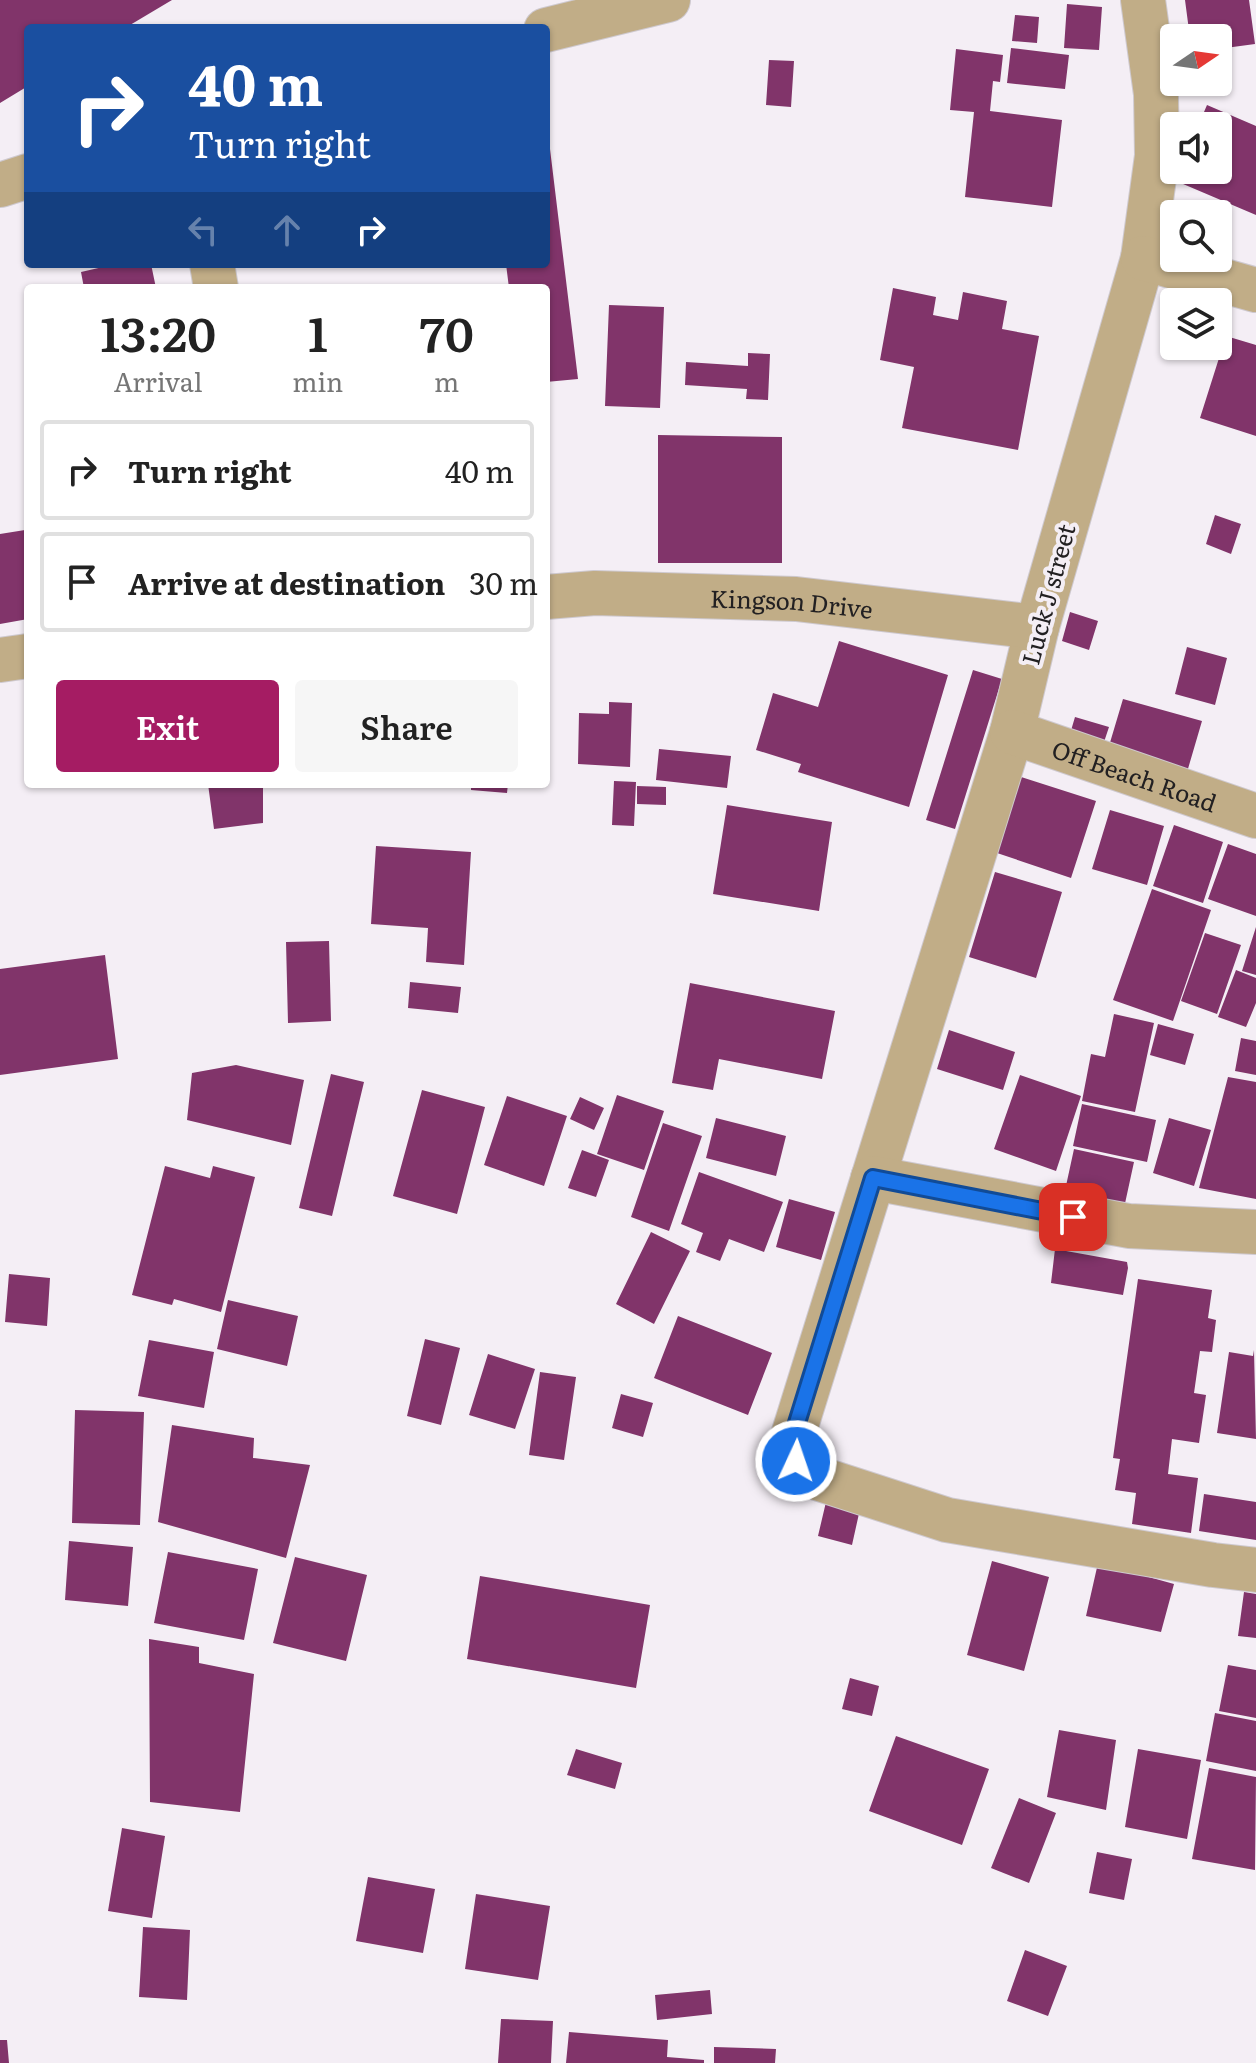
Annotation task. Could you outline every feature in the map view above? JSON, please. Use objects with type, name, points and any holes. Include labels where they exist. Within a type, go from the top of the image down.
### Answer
[{"type":"street","points":[[550,29],[668,0]]},
{"type":"street","name":"Luck J street","points":[[1143,0],[1156,94],[1157,156],[1143,258],[1037,627],[1012,732],[791,1442],[796,1461],[811,1476],[947,1520],[1256,1570]]},
{"type":"street","points":[[0,185],[24,177]]},
{"type":"street","points":[[1143,258],[1256,290]]},
{"type":"street","name":"Kingson Drive","points":[[550,597],[595,593],[796,599],[1037,627]]},
{"type":"street","points":[[0,660],[24,657]]},
{"type":"street","name":"Off Beach Road","points":[[1012,732],[1256,816]]},
{"type":"street","points":[[873,1178],[1129,1226],[1256,1232]]},
{"type":"building","points":[[0,0],[172,0],[132,24],[24,24],[24,88],[0,103]]},
{"type":"building","points":[[1185,0],[1249,0],[1255,44],[1232,47],[1232,24],[1188,24]]},
{"type":"building","points":[[1067,4],[1102,7],[1099,50],[1064,48]]},
{"type":"building","points":[[1015,15],[1039,17],[1037,43],[1012,41]]},
{"type":"building","points":[[1011,48],[1069,55],[1065,89],[1007,83]]},
{"type":"building","points":[[956,49],[1003,55],[1000,82],[993,81],[990,111],[1062,120],[1052,207],[965,197],[974,112],[950,110]]},
{"type":"building","points":[[769,60],[794,61],[791,107],[766,105]]},
{"type":"building","points":[[1207,105],[1223,112],[1204,112]]},
{"type":"building","points":[[1232,116],[1256,126],[1256,215],[1232,205],[1232,200],[1221,200],[1183,184],[1232,184]]},
{"type":"building","points":[[550,149],[578,379],[550,382],[550,284],[508,284],[506,268],[550,268]]},
{"type":"building","points":[[98,268],[152,268],[155,284],[83,284],[81,272]]},
{"type":"building","points":[[893,288],[936,297],[933,315],[958,320],[963,292],[1007,301],[1002,329],[1039,336],[1018,450],[902,428],[914,367],[880,360]]},
{"type":"building","points":[[609,305],[664,307],[660,408],[605,406]]},
{"type":"building","points":[[1232,338],[1256,345],[1256,436],[1200,418],[1218,360],[1232,360]]},
{"type":"building","points":[[748,353],[770,354],[768,400],[746,399],[747,389],[685,385],[686,362],[748,366]]},
{"type":"building","points":[[658,435],[782,437],[782,563],[658,563]]},
{"type":"building","points":[[1215,515],[1241,524],[1231,554],[1206,544]]},
{"type":"building","points":[[24,530],[24,620],[0,624],[0,534]]},
{"type":"building","points":[[1070,612],[1098,621],[1089,650],[1062,641]]},
{"type":"building","points":[[839,641],[948,675],[909,807],[798,772],[801,764],[756,750],[773,693],[818,707]]},
{"type":"building","points":[[1187,647],[1227,658],[1215,705],[1175,694]]},
{"type":"building","points":[[973,670],[1002,679],[955,829],[926,820]]},
{"type":"building","points":[[1123,699],[1202,721],[1185,779],[1106,756]]},
{"type":"building","points":[[609,702],[632,703],[630,767],[578,764],[579,713],[609,714]]},
{"type":"building","points":[[1075,717],[1109,727],[1100,754],[1067,744]]},
{"type":"building","points":[[659,749],[731,756],[727,788],[656,780]]},
{"type":"building","points":[[1018,776],[1096,801],[1071,878],[994,852]]},
{"type":"building","points":[[614,781],[636,782],[634,826],[612,825]]},
{"type":"building","points":[[637,786],[666,787],[666,805],[637,804]]},
{"type":"building","points":[[209,788],[263,788],[263,823],[214,829]]},
{"type":"building","points":[[471,788],[508,788],[507,793]]},
{"type":"building","points":[[727,805],[832,822],[819,911],[713,894]]},
{"type":"building","points":[[1110,810],[1164,826],[1147,885],[1092,869]]},
{"type":"building","points":[[1174,825],[1223,842],[1203,903],[1153,886]]},
{"type":"building","points":[[1228,844],[1256,854],[1256,916],[1208,899]]},
{"type":"building","points":[[376,846],[471,852],[464,965],[426,962],[428,928],[371,924]]},
{"type":"building","points":[[995,872],[1062,892],[1036,978],[969,957]]},
{"type":"building","points":[[1152,889],[1211,910],[1173,1021],[1113,1000]]},
{"type":"building","points":[[1256,927],[1256,975],[1242,971]]},
{"type":"building","points":[[1205,933],[1241,945],[1217,1014],[1181,1001]]},
{"type":"building","points":[[329,941],[331,1021],[288,1023],[286,942]]},
{"type":"building","points":[[105,955],[118,1059],[0,1075],[0,969]]},
{"type":"building","points":[[1236,970],[1256,978],[1256,1003],[1246,1027],[1218,1017]]},
{"type":"building","points":[[410,982],[461,987],[458,1013],[408,1008]]},
{"type":"building","points":[[690,983],[835,1011],[822,1079],[719,1059],[713,1090],[672,1083]]},
{"type":"building","points":[[1114,1014],[1154,1023],[1135,1112],[1082,1101],[1091,1054],[1105,1057]]},
{"type":"building","points":[[1158,1024],[1194,1034],[1185,1065],[1150,1055]]},
{"type":"building","points":[[949,1030],[1015,1052],[1003,1090],[937,1069]]},
{"type":"building","points":[[1241,1038],[1256,1041],[1256,1075],[1235,1071]]},
{"type":"building","points":[[236,1065],[304,1080],[291,1145],[187,1120],[192,1073]]},
{"type":"building","points":[[331,1074],[364,1082],[332,1216],[299,1208]]},
{"type":"building","points":[[1020,1075],[1081,1096],[1056,1171],[994,1149]]},
{"type":"building","points":[[1228,1077],[1256,1082],[1256,1199],[1199,1188]]},
{"type":"building","points":[[422,1090],[485,1107],[457,1214],[393,1196]]},
{"type":"building","points":[[617,1095],[664,1111],[644,1170],[597,1154]]},
{"type":"building","points":[[507,1096],[567,1116],[544,1186],[484,1165]]},
{"type":"building","points":[[580,1097],[604,1108],[594,1130],[570,1119]]},
{"type":"building","points":[[1082,1104],[1156,1120],[1147,1162],[1073,1146]]},
{"type":"building","points":[[716,1118],[786,1136],[776,1176],[706,1158]]},
{"type":"building","points":[[1169,1118],[1211,1130],[1194,1186],[1153,1173]]},
{"type":"building","points":[[663,1123],[702,1136],[669,1231],[631,1217]]},
{"type":"building","points":[[1074,1149],[1134,1162],[1124,1208],[1064,1195]]},
{"type":"building","points":[[582,1150],[609,1160],[596,1197],[568,1188]]},
{"type":"building","points":[[165,1166],[210,1178],[213,1166],[255,1177],[221,1312],[174,1299],[172,1305],[132,1295]]},
{"type":"building","points":[[699,1172],[783,1202],[764,1252],[729,1239],[720,1261],[696,1252],[703,1233],[681,1224]]},
{"type":"building","points":[[789,1199],[835,1212],[821,1260],[776,1247]]},
{"type":"building","points":[[651,1232],[690,1251],[654,1324],[616,1304]]},
{"type":"building","points":[[1055,1249],[1127,1262],[1123,1295],[1051,1283]]},
{"type":"building","points":[[9,1274],[50,1278],[47,1326],[5,1322]]},
{"type":"building","points":[[1138,1279],[1212,1290],[1208,1318],[1216,1320],[1212,1352],[1200,1351],[1194,1393],[1206,1395],[1199,1443],[1172,1439],[1168,1474],[1198,1478],[1191,1533],[1132,1524],[1136,1493],[1115,1490],[1120,1459],[1113,1458]]},
{"type":"building","points":[[228,1300],[298,1316],[287,1366],[217,1349]]},
{"type":"building","points":[[678,1316],[772,1353],[748,1415],[654,1378]]},
{"type":"building","points":[[425,1339],[460,1348],[441,1425],[407,1416]]},
{"type":"building","points":[[149,1340],[214,1352],[204,1408],[138,1396]]},
{"type":"building","points":[[1254,1350],[1256,1439],[1217,1433],[1229,1352],[1253,1356]]},
{"type":"building","points":[[488,1354],[535,1369],[515,1429],[469,1415]]},
{"type":"building","points":[[540,1372],[576,1377],[564,1460],[529,1455]]},
{"type":"building","points":[[621,1394],[653,1403],[643,1437],[612,1428]]},
{"type":"building","points":[[75,1410],[144,1412],[140,1525],[72,1523]]},
{"type":"building","points":[[172,1425],[254,1438],[253,1458],[310,1465],[286,1558],[158,1522]]},
{"type":"building","points":[[1204,1494],[1256,1502],[1256,1540],[1199,1531]]},
{"type":"building","points":[[826,1502],[860,1509],[852,1545],[818,1536]]},
{"type":"building","points":[[69,1541],[133,1547],[128,1606],[65,1600]]},
{"type":"building","points":[[168,1552],[258,1569],[244,1640],[154,1623]]},
{"type":"building","points":[[295,1557],[367,1575],[346,1661],[273,1643]]},
{"type":"building","points":[[992,1561],[1049,1577],[1024,1671],[967,1655]]},
{"type":"building","points":[[1098,1563],[1174,1584],[1161,1632],[1086,1616]]},
{"type":"building","points":[[480,1576],[650,1605],[636,1688],[467,1659]]},
{"type":"building","points":[[1244,1592],[1256,1594],[1256,1638],[1238,1636]]},
{"type":"building","points":[[149,1639],[199,1647],[199,1663],[254,1674],[240,1812],[150,1802]]},
{"type":"building","points":[[1228,1665],[1256,1670],[1256,1718],[1219,1711]]},
{"type":"building","points":[[850,1678],[879,1686],[872,1716],[842,1709]]},
{"type":"building","points":[[1215,1713],[1256,1721],[1256,1771],[1206,1761]]},
{"type":"building","points":[[1059,1730],[1116,1740],[1106,1810],[1047,1797]]},
{"type":"building","points":[[896,1736],[989,1769],[962,1845],[869,1811]]},
{"type":"building","points":[[576,1749],[622,1763],[615,1789],[567,1775]]},
{"type":"building","points":[[1138,1749],[1201,1760],[1187,1839],[1125,1827]]},
{"type":"building","points":[[1209,1768],[1256,1777],[1255,1870],[1192,1859]]},
{"type":"building","points":[[1019,1798],[1056,1813],[1029,1883],[991,1868]]},
{"type":"building","points":[[122,1828],[165,1836],[152,1918],[108,1911]]},
{"type":"building","points":[[1097,1852],[1132,1859],[1124,1900],[1089,1893]]},
{"type":"building","points":[[368,1877],[435,1889],[423,1953],[356,1941]]},
{"type":"building","points":[[476,1894],[550,1906],[538,1980],[465,1969]]},
{"type":"building","points":[[143,1927],[190,1930],[187,2000],[139,1997]]},
{"type":"building","points":[[1025,1950],[1067,1966],[1048,2016],[1007,2001]]},
{"type":"building","points":[[710,1990],[712,2014],[657,2020],[655,1995]]},
{"type":"building","points":[[501,2019],[553,2021],[551,2063],[498,2063]]},
{"type":"building","points":[[569,2032],[668,2040],[667,2057],[704,2060],[704,2063],[566,2063]]},
{"type":"building","points":[[0,2040],[7,2040],[9,2063],[0,2063]]},
{"type":"building","points":[[714,2047],[776,2049],[775,2063],[714,2063]]},
{"type":"route","points":[[796,1461],[791,1442],[873,1178],[1073,1217]]}]
